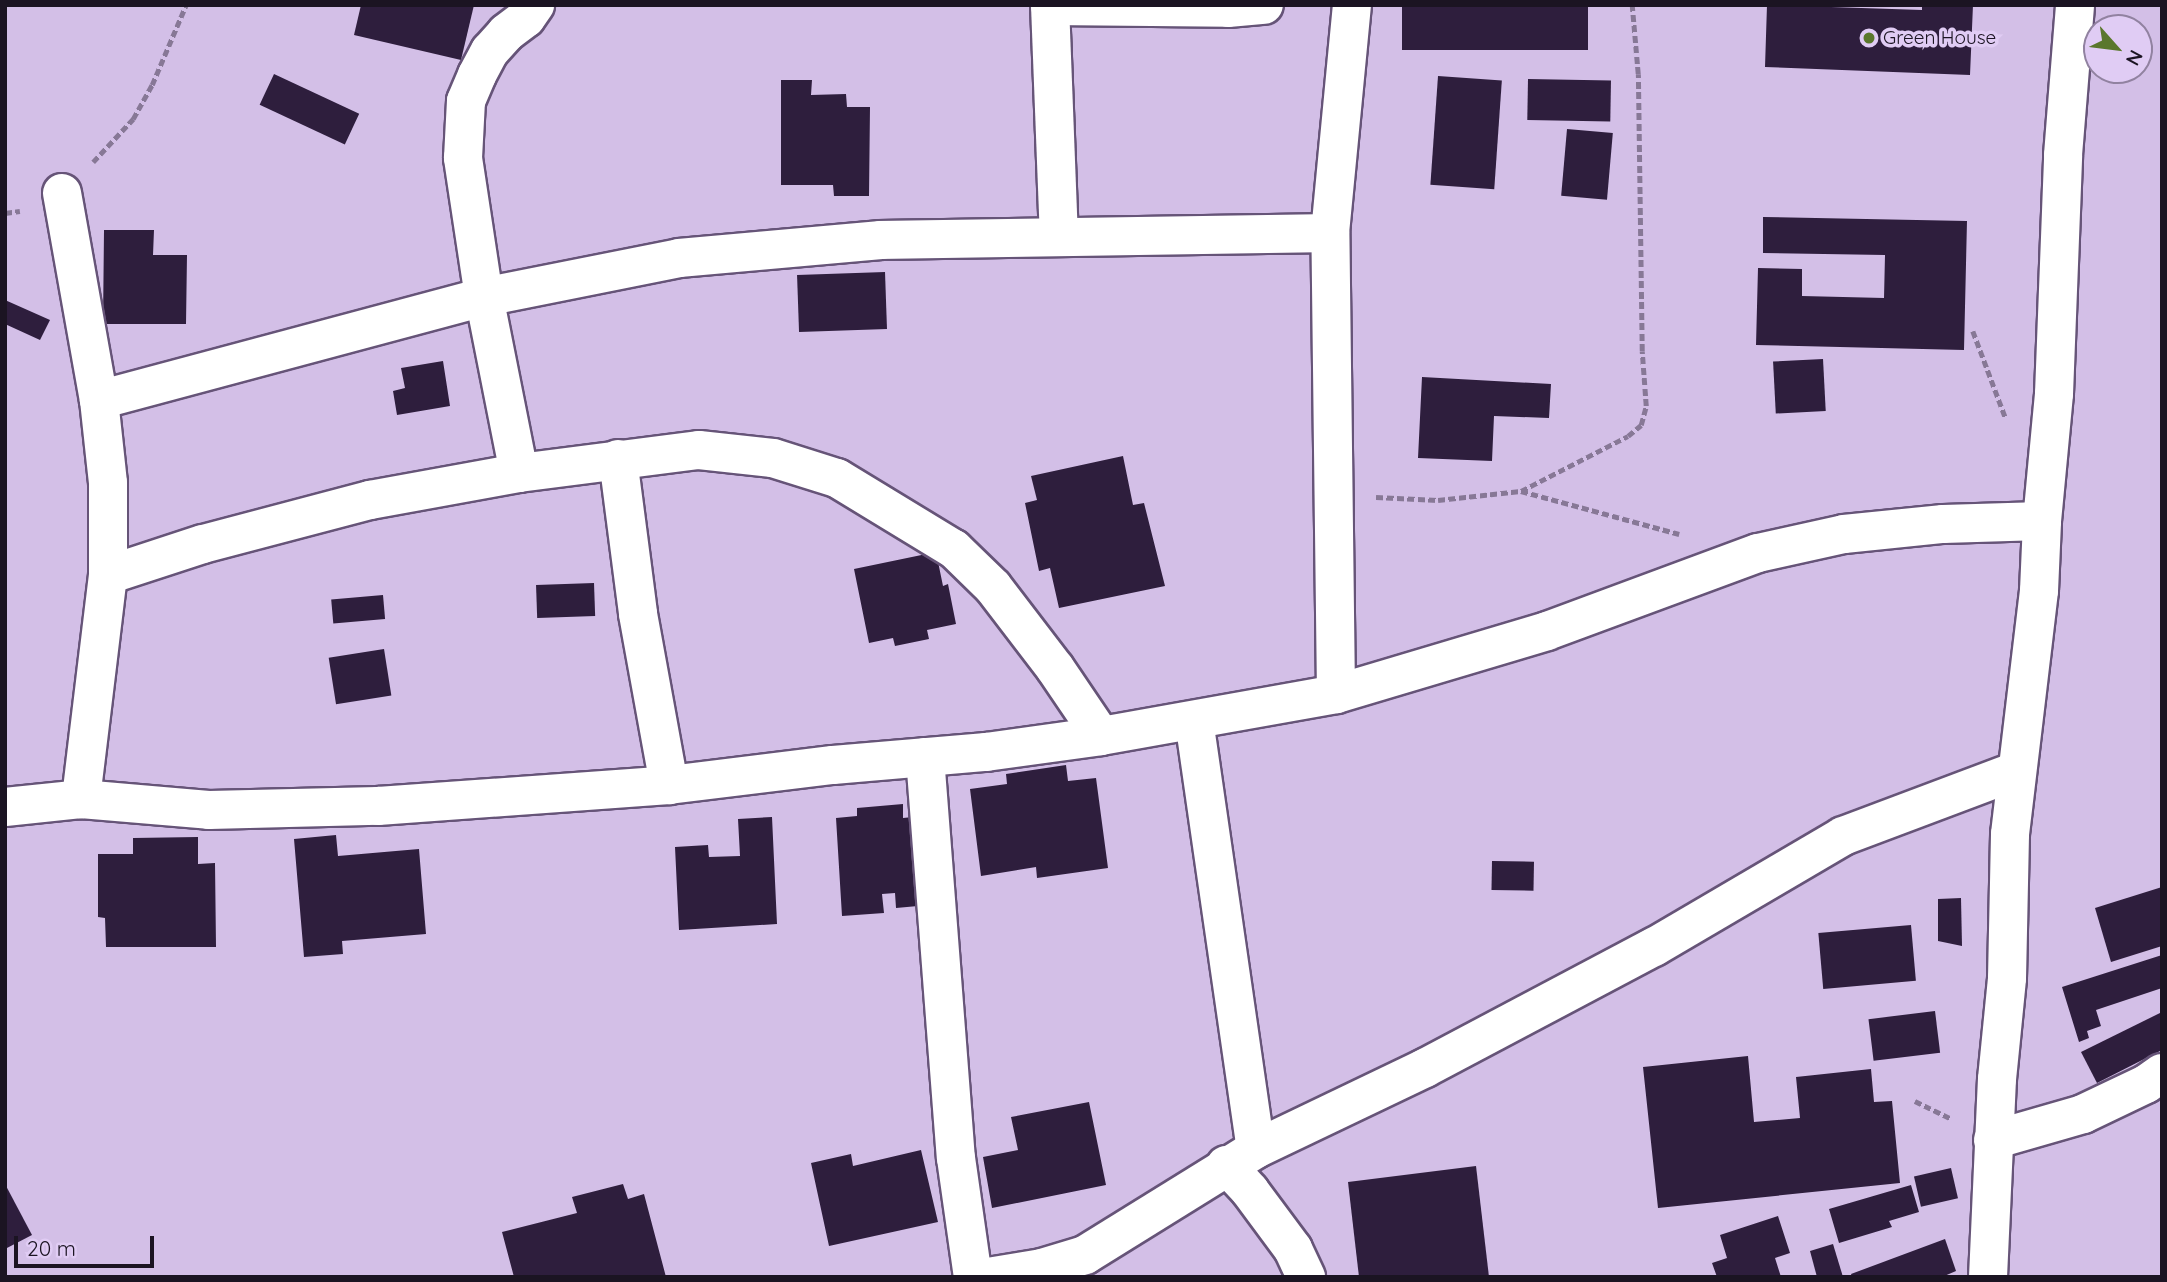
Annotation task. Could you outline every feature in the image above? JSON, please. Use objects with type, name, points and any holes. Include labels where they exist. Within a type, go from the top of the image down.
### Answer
[{"type":"street","points":[[519,473],[484,297],[463,158],[466,101],[490,51],[506,33],[526,18],[535,5]]},
{"type":"street","points":[[1059,237],[1050,6],[1228,8],[1264,5]]},
{"type":"street","points":[[1336,694],[1330,233],[1352,5]]},
{"type":"street","points":[[1988,1277],[1993,1140],[2007,978],[2010,834],[2039,591],[2042,521],[2054,394],[2063,155],[2075,5]]},
{"type":"street","points":[[62,193],[99,400],[108,483],[108,575],[80,799]]},
{"type":"street","points":[[99,400],[484,297],[679,258],[881,240],[1330,233]]},
{"type":"street","points":[[108,575],[202,544],[370,500],[519,473],[699,450],[773,458],[837,478],[894,510],[954,549],[993,587],[1055,668],[1101,736]]},
{"type":"street","points":[[618,459],[638,614],[668,785]]},
{"type":"street","points":[[5,807],[80,799],[235,810],[378,806],[668,785],[1101,736],[1336,694],[1547,631],[1758,553],[1844,534],[1943,524],[2042,521]]},
{"type":"street","points":[[1194,720],[1241,1157],[1306,1277]]},
{"type":"street","points":[[925,757],[956,1158],[973,1277]]},
{"type":"street","points":[[988,1277],[1042,1268],[1076,1266],[1241,1157],[1425,1068],[1654,947],[1843,836],[2016,771]]},
{"type":"street","points":[[1993,1140],[2083,1114],[2146,1084],[2162,1073]]},
{"type":"path","points":[[5,213],[30,209],[62,193],[134,118],[152,85],[186,5]]},
{"type":"path","points":[[1333,495],[1438,500],[1521,491],[1629,436],[1641,425],[1646,406],[1642,351],[1637,74],[1632,5]]},
{"type":"path","points":[[1521,491],[1688,537]]},
{"type":"building","points":[[361,5],[474,5],[461,60],[354,35]]},
{"type":"building","points":[[1402,5],[1588,5],[1588,50],[1402,50]]},
{"type":"building","name":"Green House","points":[[1767,5],[1922,10],[1922,5],[1973,5],[1970,75],[1765,67]]},
{"type":"building","points":[[274,74],[359,114],[345,145],[260,105]]},
{"type":"building","points":[[1438,76],[1502,80],[1494,189],[1430,185]]},
{"type":"building","points":[[1528,79],[1611,80],[1610,121],[1527,120]]},
{"type":"building","points":[[781,80],[812,80],[811,95],[846,94],[847,107],[870,107],[869,196],[834,196],[833,185],[781,185]]},
{"type":"building","points":[[1567,129],[1613,133],[1607,200],[1561,196]]},
{"type":"building","points":[[1763,217],[1967,221],[1964,350],[1756,345],[1758,268],[1802,269],[1802,296],[1884,298],[1885,255],[1763,253]]},
{"type":"building","points":[[104,230],[154,230],[153,255],[187,255],[186,324],[103,324]]},
{"type":"building","points":[[885,272],[887,329],[799,332],[797,275]]},
{"type":"building","points":[[5,300],[50,320],[40,340],[5,324]]},
{"type":"building","points":[[1823,359],[1826,411],[1776,414],[1773,362]]},
{"type":"building","points":[[443,361],[450,406],[397,415],[393,391],[405,388],[401,368]]},
{"type":"building","points":[[1422,377],[1551,384],[1549,418],[1494,416],[1492,461],[1418,458]]},
{"type":"building","points":[[1123,456],[1133,505],[1144,503],[1165,586],[1059,608],[1050,568],[1039,571],[1025,503],[1037,500],[1031,476]]},
{"type":"building","points":[[936,552],[943,586],[948,584],[956,624],[927,630],[929,639],[895,646],[893,638],[869,643],[854,569]]},
{"type":"building","points":[[594,583],[595,616],[537,618],[536,585]]},
{"type":"building","points":[[383,595],[385,619],[333,623],[331,600]]},
{"type":"building","points":[[384,649],[391,695],[336,704],[329,658]]},
{"type":"building","points":[[1066,765],[1068,781],[1096,778],[1108,868],[1037,878],[1036,867],[981,876],[970,789],[1007,784],[1006,774]]},
{"type":"building","points":[[903,804],[903,818],[923,816],[929,905],[896,908],[895,893],[882,894],[884,913],[842,916],[836,818],[857,816],[857,808]]},
{"type":"building","points":[[772,817],[777,924],[679,930],[675,847],[708,845],[709,857],[740,856],[738,819]]},
{"type":"building","points":[[336,835],[338,856],[419,849],[426,934],[342,941],[343,954],[304,957],[294,839]]},
{"type":"building","points":[[198,837],[198,864],[215,863],[216,947],[106,947],[105,918],[98,917],[98,854],[133,854],[133,838]]},
{"type":"building","points":[[1492,861],[1534,862],[1533,891],[1491,890]]},
{"type":"building","points":[[2162,887],[2162,946],[2111,962],[2095,908]]},
{"type":"building","points":[[1961,898],[1962,946],[1938,941],[1938,899]]},
{"type":"building","points":[[1911,925],[1916,981],[1823,989],[1818,933]]},
{"type":"building","points":[[2162,955],[2162,988],[2096,1010],[2101,1026],[2087,1031],[2089,1038],[2079,1042],[2062,987]]},
{"type":"building","points":[[1935,1011],[1940,1053],[1874,1061],[1868,1019]]},
{"type":"building","points":[[2162,1012],[2162,1050],[2097,1083],[2081,1052]]},
{"type":"building","points":[[1748,1056],[1754,1122],[1800,1118],[1796,1077],[1871,1069],[1874,1102],[1892,1101],[1900,1183],[1658,1208],[1643,1067]]},
{"type":"building","points":[[1089,1102],[1106,1185],[992,1208],[983,1157],[1018,1150],[1011,1117]]},
{"type":"building","points":[[921,1150],[938,1222],[829,1246],[811,1163],[851,1154],[853,1166]]},
{"type":"building","points":[[1476,1166],[1489,1277],[1359,1277],[1348,1182]]},
{"type":"building","points":[[1951,1168],[1958,1198],[1921,1207],[1914,1177]]},
{"type":"building","points":[[5,1184],[32,1235],[5,1249]]},
{"type":"building","points":[[623,1184],[628,1199],[644,1194],[666,1277],[514,1277],[502,1232],[577,1213],[572,1197]]},
{"type":"building","points":[[1911,1185],[1919,1212],[1889,1221],[1892,1227],[1839,1243],[1829,1209]]},
{"type":"building","points":[[1778,1216],[1790,1253],[1775,1258],[1781,1277],[1717,1277],[1712,1263],[1727,1258],[1720,1235]]},
{"type":"building","points":[[1945,1239],[1956,1271],[1942,1277],[1852,1277],[1851,1274]]},
{"type":"building","points":[[1833,1244],[1843,1277],[1817,1277],[1810,1251]]},
{"type":"place","name":"Green House","points":[[1869,38]]}]
